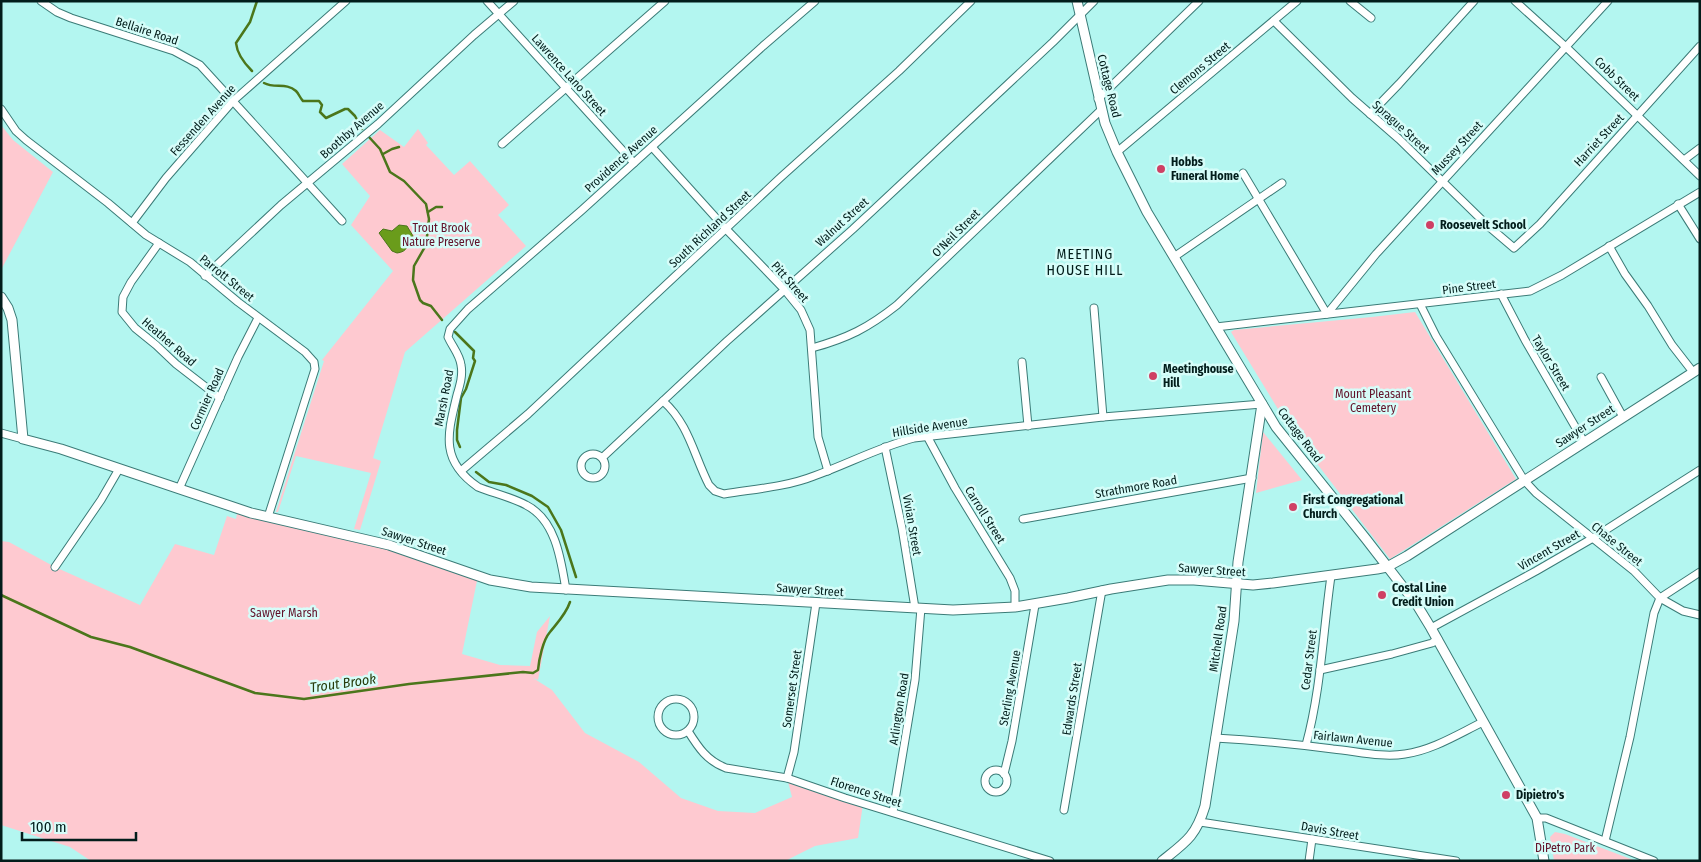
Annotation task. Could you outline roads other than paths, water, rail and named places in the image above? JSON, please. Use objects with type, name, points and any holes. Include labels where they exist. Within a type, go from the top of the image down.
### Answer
[{"type":"street","name":"Bellaire Road","points":[[41,1],[57,12],[71,18],[174,51],[200,65],[342,221]]},
{"type":"street","name":"Fessenden Avenue","points":[[132,223],[166,178],[233,101],[346,1]]},
{"type":"street","name":"Lawrence Lano Street","points":[[487,1],[634,163]]},
{"type":"street","name":"Boothby Avenue","points":[[206,276],[306,183],[378,124],[514,1]]},
{"type":"street","points":[[502,144],[665,1]]},
{"type":"street","name":"Providence Avenue","points":[[448,337],[450,329],[468,309],[652,147],[755,52],[815,1]]},
{"type":"street","name":"South Richland Street","points":[[461,471],[528,414],[899,71],[972,1]]},
{"type":"street","name":"Cottage Road","points":[[1076,1],[1101,110],[1117,152],[1147,212],[1280,432],[1417,605],[1438,639],[1537,818],[1544,861]]},
{"type":"street","name":"Walnut Street","points":[[603,457],[784,289],[853,229],[1094,1]]},
{"type":"street","points":[[1098,99],[1199,1]]},
{"type":"street","name":"Clemons Street","points":[[1117,152],[1297,1]]},
{"type":"street","points":[[1350,1],[1371,18]]},
{"type":"street","points":[[1370,114],[1474,1]]},
{"type":"street","name":"Cobb Street","points":[[1515,1],[1638,115],[1700,176]]},
{"type":"street","name":"Mussey Street","points":[[1327,314],[1376,254],[1608,1]]},
{"type":"street","name":"Sprague Street","points":[[1274,21],[1332,79],[1487,225],[1514,248]]},
{"type":"street","name":"Harriet Street","points":[[1514,248],[1540,224],[1700,46]]},
{"type":"street","name":"Parrott Street","points":[[1,109],[26,140],[132,223],[159,243],[190,262],[258,318],[304,352],[314,362],[315,368],[268,517]]},
{"type":"street","name":"O'Neil Street","points":[[812,348],[840,340],[860,330],[877,321],[898,305],[1101,110]]},
{"type":"street","name":"Pitt Street","points":[[652,147],[726,229],[784,289],[801,310],[810,330],[818,437],[828,471]]},
{"type":"street","points":[[1684,160],[1700,148]]},
{"type":"street","points":[[1244,173],[1327,314]]},
{"type":"street","points":[[1174,257],[1282,183]]},
{"type":"street","name":"Pine Street","points":[[1216,326],[1530,291],[1700,192]]},
{"type":"street","points":[[1678,204],[1700,239]]},
{"type":"street","name":"Heather Road","points":[[159,243],[127,289],[123,297],[122,312],[135,328],[176,364],[220,398]]},
{"type":"street","points":[[1609,246],[1625,274],[1648,306],[1672,345],[1696,370]]},
{"type":"street","name":"Taylor Street","points":[[1501,294],[1510,314],[1584,442]]},
{"type":"street","points":[[1,297],[8,308],[12,320],[24,439],[1,433]]},
{"type":"street","name":"Chase Street","points":[[1420,304],[1436,336],[1524,480],[1536,493],[1634,571],[1660,598],[1683,611],[1700,615]]},
{"type":"street","points":[[1094,308],[1103,417]]},
{"type":"street","name":"Cormier Road","points":[[180,490],[220,398],[258,318]]},
{"type":"street","name":"Marsh Road","points":[[448,337],[461,363],[462,376],[450,424],[448,446],[453,460],[461,471],[478,487],[527,505],[543,517],[552,534],[558,552],[566,590]]},
{"type":"street","points":[[1022,362],[1028,426]]},
{"type":"street","name":"Sawyer Street","points":[[24,439],[229,507],[389,545],[490,580],[531,587],[566,590],[970,611],[1015,608],[1102,590],[1168,580],[1194,580],[1253,585],[1387,567],[1696,370]]},
{"type":"street","points":[[1601,377],[1623,417]]},
{"type":"street","name":"Hillside Avenue","points":[[663,401],[674,410],[683,425],[709,485],[715,491],[724,494],[795,482],[828,471],[884,446],[927,436],[1103,417],[1262,404]]},
{"type":"street","name":"Mitchell Road","points":[[1162,861],[1192,836],[1200,822],[1206,799],[1234,620],[1238,562],[1262,404]]},
{"type":"street","name":"Carroll Street","points":[[927,436],[955,488],[1010,578],[1014,591],[1015,608]]},
{"type":"street","name":"Vivian Street","points":[[884,446],[918,608]]},
{"type":"street","points":[[55,567],[101,500],[119,469]]},
{"type":"street","name":"Vincent Street","points":[[1431,628],[1536,571],[1700,470]]},
{"type":"street","name":"Strathmore Road","points":[[1024,519],[1252,478]]},
{"type":"street","points":[[1606,841],[1630,737],[1654,613],[1660,598],[1700,572]]},
{"type":"street","name":"Cedar Street","points":[[1306,745],[1312,724],[1320,670],[1331,576]]},
{"type":"street","name":"Edwards Street","points":[[1064,810],[1102,590]]},
{"type":"street","name":"Somerset Street","points":[[787,778],[794,752],[816,603]]},
{"type":"street","name":"Sterling Avenue","points":[[1004,774],[1012,741],[1036,604]]},
{"type":"street","name":"Arlington Road","points":[[894,812],[915,680],[918,608]]},
{"type":"street","points":[[1320,670],[1408,650],[1432,643],[1438,639]]},
{"type":"street","points":[[677,699],[690,705],[694,717],[688,731],[678,736],[668,734],[662,729],[658,717],[662,705],[669,700],[677,699]]},
{"type":"street","name":"Fairlawn Avenue","points":[[1215,738],[1306,745],[1370,754],[1404,755],[1422,751],[1439,744],[1483,722]]},
{"type":"street","name":"Florence Street","points":[[688,731],[706,756],[718,765],[733,770],[787,778],[845,798],[1050,861]]},
{"type":"street","points":[[1537,818],[1546,818],[1654,861]]},
{"type":"street","name":"Davis Street","points":[[1200,822],[1456,861]]},
{"type":"street","points":[[1309,861],[1312,839]]},
{"type":"waterway","name":"Trout Brook","points":[[252,71],[242,58],[236,43],[250,22],[257,1]]},
{"type":"waterway","name":"Trout Brook","points":[[264,83],[272,86],[292,88],[303,101],[319,101],[322,105],[320,112],[326,118],[348,109],[355,116],[362,129]]},
{"type":"waterway","name":"Trout Brook","points":[[368,136],[380,149],[390,172],[404,181],[426,204],[429,219],[426,245],[414,266],[413,280],[420,300],[431,306],[442,320]]},
{"type":"waterway","points":[[383,154],[399,147]]},
{"type":"waterway","points":[[428,212],[436,207],[442,207]]},
{"type":"waterway","name":"Trout Brook","points":[[455,332],[474,351],[473,358],[475,361],[461,398],[457,430],[457,440],[460,447]]},
{"type":"waterway","name":"Trout Brook","points":[[476,472],[489,482],[506,485],[532,496],[548,507],[561,530],[576,577]]},
{"type":"waterway","name":"Trout Brook","points":[[1,595],[91,637],[130,647],[255,693],[304,699],[409,684],[523,672],[533,673],[538,670],[545,640],[564,614],[570,602]]},
{"type":"place","name":"Hobbs Funeral Home","points":[[1161,169]]},
{"type":"place","name":"Roosevelt School","points":[[1430,225]]},
{"type":"place","name":"Meetinghouse Hill","points":[[1153,376]]},
{"type":"place","name":"First Congregational Church","points":[[1293,507]]},
{"type":"place","name":"Costal Line Credit Union","points":[[1382,595]]},
{"type":"place","name":"Dipietro's","points":[[1506,795]]},
{"type":"district","name":"MEETING HOUSE HILL","points":[[1085,262]]},
{"type":"park label","name":"Trout Brook Nature Preserve","points":[[441,235]]},
{"type":"park label","name":"Mount Pleasant Cemetery","points":[[1373,401]]},
{"type":"park label","name":"Sawyer Marsh","points":[[284,613]]},
{"type":"park label","name":"DiPetro Park","points":[[1565,848]]}]
